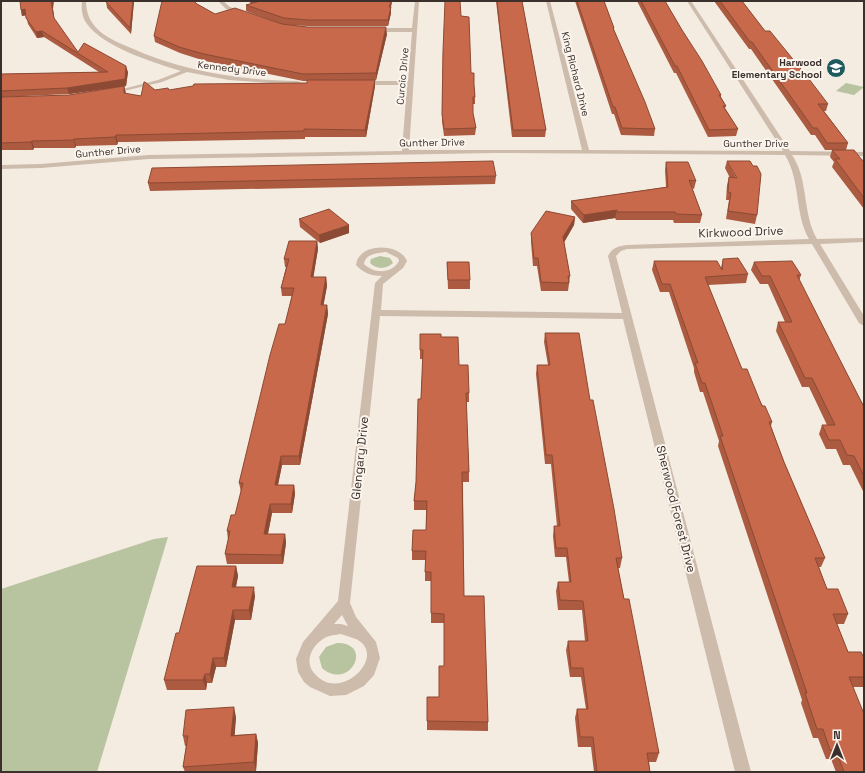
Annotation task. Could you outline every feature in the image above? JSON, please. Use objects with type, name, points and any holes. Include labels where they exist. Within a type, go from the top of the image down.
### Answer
[{"type":"street","name":"Kennedy Drive","points":[[84,1],[83,14],[88,23],[101,35],[137,54],[184,71],[247,81],[306,83]]},
{"type":"street","points":[[220,1],[228,8],[248,15]]},
{"type":"street","name":"Curcio Drive","points":[[405,152],[417,1]]},
{"type":"street","name":"King Richard Drive","points":[[548,1],[586,151]]},
{"type":"street","points":[[689,1],[788,153],[797,172],[804,222],[864,323]]},
{"type":"street","points":[[365,30],[415,30]]},
{"type":"street","points":[[104,94],[137,88],[160,81],[184,71]]},
{"type":"street","points":[[358,83],[410,84]]},
{"type":"street","name":"Gunther Drive","points":[[1,167],[47,166],[149,157],[405,152],[586,151],[864,154]]},
{"type":"street","name":"Kirkwood Drive","points":[[618,249],[628,247],[864,240]]},
{"type":"street","name":"Sherwood Forest Drive","points":[[618,249],[612,256],[626,316],[743,772]]},
{"type":"street","points":[[386,250],[393,252],[402,257],[404,261],[402,265],[394,271],[379,283],[360,265],[361,258],[372,252],[386,250]]},
{"type":"street","points":[[367,270],[380,273],[394,271]]},
{"type":"street","name":"Glengary Drive","points":[[344,603],[332,620],[309,642],[304,652],[302,662],[304,671],[309,679],[318,686],[328,689],[341,689],[352,686],[362,680],[369,672],[373,662],[374,652],[370,643],[351,620],[344,603],[379,283]]},
{"type":"street","points":[[376,313],[626,316]]},
{"type":"street","points":[[318,635],[329,630],[341,629],[353,630],[362,635]]},
{"type":"green space","points":[[846,83],[864,87],[854,95],[836,91]]},
{"type":"green space","points":[[380,256],[390,258],[393,263],[388,267],[379,268],[370,263],[371,259]]},
{"type":"green space","points":[[168,537],[97,772],[1,772],[1,589],[154,539]]},
{"type":"green space","points":[[337,643],[348,645],[354,650],[356,657],[354,664],[349,671],[341,674],[332,674],[322,668],[319,657],[326,647]]},
{"type":"building","points":[[20,1],[52,1],[51,3],[54,18],[78,52],[84,43],[126,66],[125,79],[67,88],[1,91],[1,74],[108,72],[42,31],[36,32],[26,18],[25,9],[21,10]]},
{"type":"building","points":[[133,1],[130,28],[106,2]]},
{"type":"building","points":[[162,1],[194,1],[215,14],[235,8],[282,24],[307,27],[386,27],[376,73],[303,74],[204,54],[179,47],[154,36]]},
{"type":"building","points":[[260,1],[391,1],[389,7],[391,7],[388,20],[308,20],[284,18],[246,5]]},
{"type":"building","points":[[445,1],[460,1],[461,16],[469,17],[471,73],[474,73],[475,97],[473,97],[473,113],[476,128],[444,129],[442,114]]},
{"type":"building","points":[[497,1],[522,1],[546,130],[513,130]]},
{"type":"building","points":[[577,1],[604,1],[613,28],[655,129],[622,128],[615,107],[613,107]]},
{"type":"building","points":[[641,1],[665,1],[702,61],[726,106],[723,106],[738,129],[709,130],[677,66],[675,66]]},
{"type":"building","points":[[720,1],[742,1],[765,31],[770,31],[828,104],[818,104],[848,143],[827,143],[817,128],[813,128],[752,42],[750,42]]},
{"type":"building","points":[[307,80],[375,80],[365,130],[304,129],[304,131],[116,135],[115,137],[74,140],[1,143],[1,97],[69,95],[124,86],[124,93],[141,96],[144,82],[155,90],[168,88],[169,90],[193,86],[194,84],[307,83]]},
{"type":"building","points":[[832,150],[854,150],[864,161],[864,198],[835,159],[840,159]]},
{"type":"building","points":[[493,161],[496,176],[148,183],[152,168]]},
{"type":"building","points":[[727,161],[750,161],[753,166],[757,166],[761,174],[757,215],[728,211],[731,193],[728,192],[729,177],[737,178]]},
{"type":"building","points":[[666,162],[688,162],[696,181],[689,180],[702,215],[676,214],[675,212],[617,212],[617,210],[584,215],[571,201],[668,187]]},
{"type":"building","points":[[329,209],[349,225],[319,235],[299,219]]},
{"type":"building","points":[[546,211],[575,217],[563,237],[570,276],[568,276],[569,283],[541,282],[538,258],[534,258],[531,233]]},
{"type":"building","points":[[289,241],[317,241],[311,277],[326,277],[321,305],[327,305],[299,456],[281,456],[275,485],[294,485],[291,504],[270,504],[264,534],[285,534],[281,555],[225,554],[230,531],[227,531],[231,515],[235,515],[243,483],[239,483],[270,355],[279,324],[285,324],[294,288],[281,288],[289,259],[284,259]]},
{"type":"building","points":[[738,258],[748,274],[705,277],[742,369],[747,369],[762,406],[765,406],[772,422],[769,422],[784,462],[825,558],[815,558],[827,589],[838,589],[848,614],[833,614],[848,652],[861,652],[864,658],[864,677],[849,677],[864,714],[864,772],[844,772],[836,750],[830,750],[823,729],[817,729],[805,693],[807,693],[720,436],[723,436],[705,383],[702,383],[695,363],[698,363],[670,284],[662,284],[654,261],[717,261],[722,270],[723,259]]},
{"type":"building","points":[[792,261],[801,275],[797,275],[864,407],[864,476],[854,456],[847,455],[840,440],[829,440],[822,425],[835,425],[812,378],[805,378],[778,322],[792,322],[770,276],[762,276],[754,262]]},
{"type":"building","points":[[447,262],[469,262],[470,280],[448,280]]},
{"type":"building","points":[[545,333],[579,333],[590,400],[593,400],[622,558],[616,558],[624,599],[629,599],[659,753],[647,753],[650,772],[597,772],[593,737],[580,737],[577,709],[588,709],[583,668],[571,668],[568,641],[588,641],[583,601],[560,600],[558,582],[571,582],[567,548],[556,548],[554,526],[560,526],[552,455],[546,455],[537,365],[550,365]]},
{"type":"building","points":[[420,334],[441,334],[441,337],[458,337],[459,365],[468,365],[469,393],[466,393],[469,472],[462,472],[464,596],[484,596],[488,722],[427,721],[427,697],[439,697],[439,666],[444,666],[444,614],[431,613],[431,572],[425,572],[426,551],[412,551],[413,530],[426,530],[427,501],[414,501],[416,482],[418,399],[421,399],[423,350],[420,350]]},
{"type":"building","points":[[197,566],[236,566],[232,587],[254,587],[249,610],[233,610],[224,658],[213,658],[210,674],[205,674],[203,680],[164,680],[176,633],[179,633]]},
{"type":"building","points":[[234,707],[231,736],[256,734],[254,762],[183,767],[188,736],[183,736],[186,710]]},
{"type":"place","name":"Harwood Elementary School","points":[[836,68]]}]
